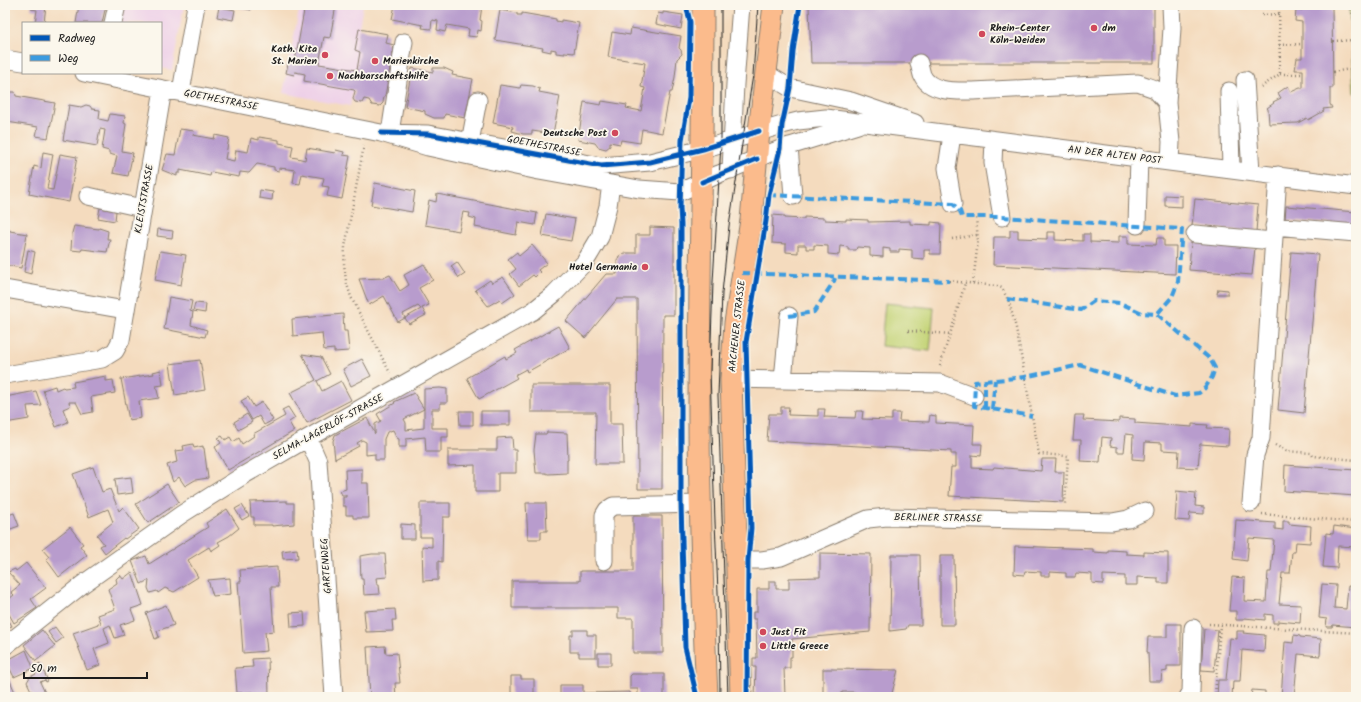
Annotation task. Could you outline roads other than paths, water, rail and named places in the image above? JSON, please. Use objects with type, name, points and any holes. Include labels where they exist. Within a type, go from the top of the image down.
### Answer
[{"type":"main road","points":[[703,5],[703,150],[700,225],[700,504],[707,697]]},
{"type":"main road","name":"AACHENER STRASSE","points":[[741,697],[731,379],[735,323],[751,220],[759,131],[767,74],[774,5]]},
{"type":"street","points":[[113,22],[117,5]]},
{"type":"street","points":[[181,92],[196,5]]},
{"type":"street","points":[[731,170],[741,5]]},
{"type":"street","points":[[1170,162],[1167,103],[1172,28],[1171,5]]},
{"type":"street","points":[[380,132],[404,42]]},
{"type":"street","points":[[5,59],[22,62]]},
{"type":"street","points":[[919,63],[922,76],[930,84],[946,90],[973,91],[1138,83],[1155,89],[1167,103]]},
{"type":"street","name":"GOETHESTRASSE","points":[[94,74],[380,132],[428,147],[539,171],[611,184],[680,192],[731,170]]},
{"type":"street","name":"AN DER ALTEN POST","points":[[767,74],[790,88],[851,101],[952,135]]},
{"type":"street","points":[[1251,85],[1251,172]]},
{"type":"street","name":"KLEISTSTRASSE","points":[[5,375],[102,359],[115,351],[121,340],[163,89]]},
{"type":"street","points":[[1229,91],[1231,169]]},
{"type":"street","points":[[470,142],[478,100]]},
{"type":"street","name":"AN DER ALTEN POST","points":[[732,140],[798,121],[826,118],[1356,186]]},
{"type":"street","name":"AN DER ALTEN POST","points":[[731,170],[789,146],[864,124]]},
{"type":"street","name":"GOETHESTRASSE","points":[[380,132],[428,134],[601,166],[650,162],[703,150],[732,140]]},
{"type":"street","points":[[952,135],[947,168],[953,204]]},
{"type":"street","points":[[994,140],[993,163],[1002,216]]},
{"type":"street","points":[[789,146],[793,196]]},
{"type":"street","points":[[1137,225],[1139,157]]},
{"type":"street","points":[[1253,508],[1255,454],[1261,438],[1278,175]]},
{"type":"street","name":"SELMA-LAGERLÖF-STRASSE","points":[[5,646],[83,584],[176,518],[244,475],[533,311],[554,294],[585,262],[600,237],[608,206],[611,184]]},
{"type":"street","points":[[88,196],[142,208]]},
{"type":"street","points":[[1195,234],[1356,233]]},
{"type":"street","points":[[5,289],[125,310]]},
{"type":"street","points":[[783,380],[789,316]]},
{"type":"street","points":[[731,379],[940,383],[974,396]]},
{"type":"street","name":"GARTENWEG","points":[[308,438],[318,461],[334,697]]},
{"type":"street","points":[[604,561],[604,515],[607,510],[613,506],[700,504]]},
{"type":"street","name":"BERLINER STRASSE","points":[[736,560],[762,560],[781,557],[868,519],[887,517],[1112,522],[1128,519],[1145,511]]},
{"type":"street","points":[[1189,694],[1193,628]]},
{"type":"tram line","points":[[720,697],[719,616],[710,371],[713,282],[721,144],[721,5]]},
{"type":"tram line","points":[[728,697],[718,395],[722,293],[729,226],[753,75],[758,5]]},
{"type":"place","name":"dm","points":[[1094,28]]},
{"type":"place","name":"Rhein-Center Köln-Weiden","points":[[982,34]]},
{"type":"place","name":"Kath. Kita St. Marien","points":[[325,55]]},
{"type":"place","name":"Marienkirche","points":[[375,61]]},
{"type":"place","name":"Nachbarschaftshilfe","points":[[330,76]]},
{"type":"place","name":"Deutsche Post","points":[[615,133]]},
{"type":"place","name":"Hotel Germania","points":[[645,267]]},
{"type":"place","name":"Just Fit","points":[[763,632]]},
{"type":"place","name":"Little Greece","points":[[763,646]]}]
